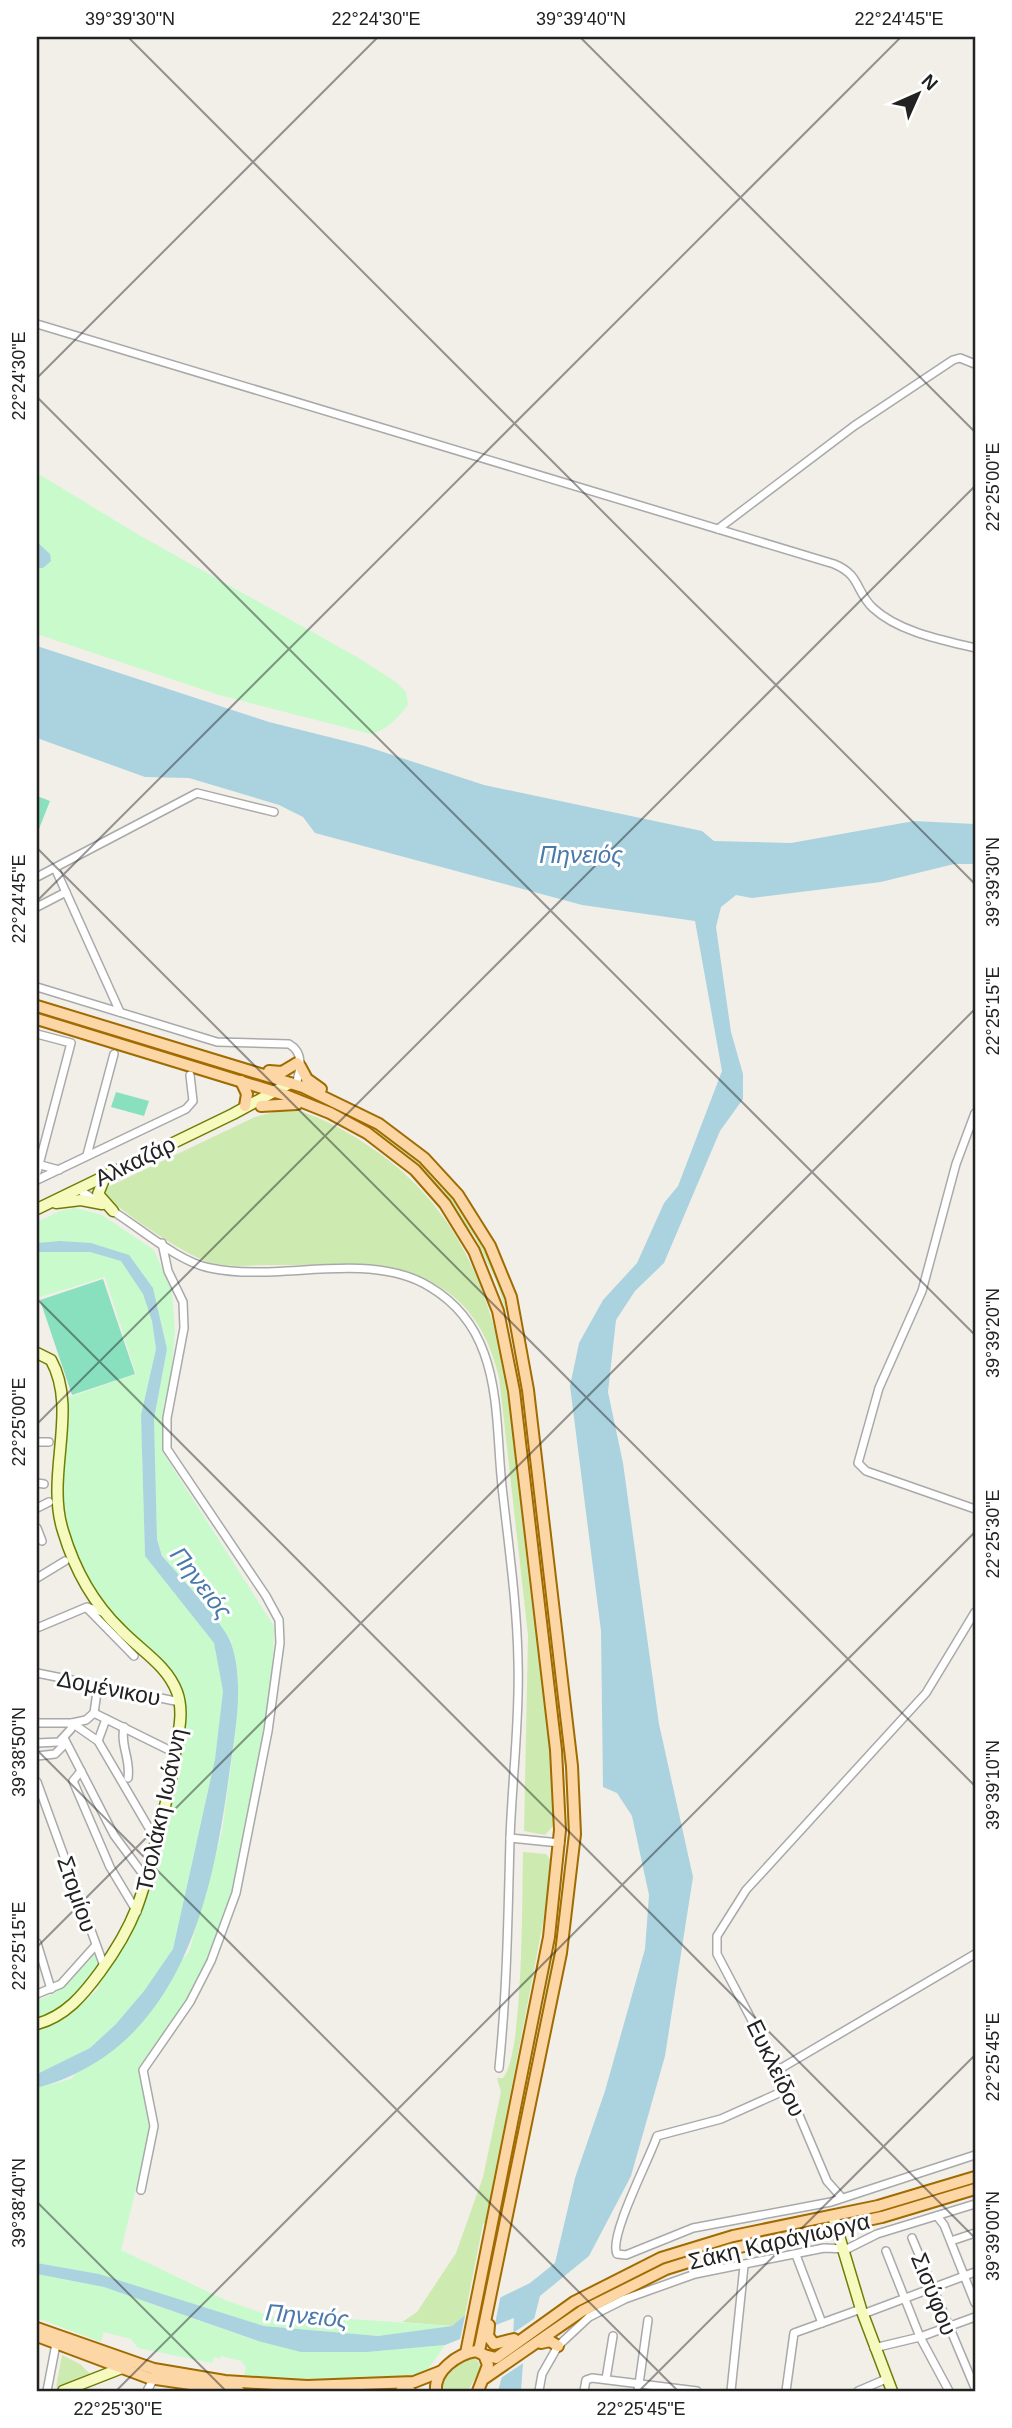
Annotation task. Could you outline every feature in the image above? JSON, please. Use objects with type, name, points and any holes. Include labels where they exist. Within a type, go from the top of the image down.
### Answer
[{"type":"main road","points":[[37,1006],[293,1084],[337,1101],[368,1117],[407,1144],[458,1195],[501,1269],[516,1313],[572,1766],[575,1834],[561,1953],[510,2212],[487,2310],[484,2335],[489,2375],[478,2391]]},
{"type":"main road","points":[[37,1019],[279,1093],[368,1133],[428,1184],[464,1232],[498,1311],[514,1391],[559,1783],[560,1843],[549,1937],[466,2353],[442,2371],[414,2382],[307,2386],[170,2373],[37,2328]]},
{"type":"main road","points":[[248,1069],[282,1072],[299,1060],[307,1079],[337,1101]]},
{"type":"main road","points":[[241,1081],[246,1090],[245,1106]]},
{"type":"main road","points":[[261,1106],[286,1103],[317,1108]]},
{"type":"main road","name":"Σάκη Καράγιωργα","points":[[486,2355],[532,2331],[596,2289],[662,2258],[733,2236],[835,2222],[975,2177]]},
{"type":"main road","name":"Σάκη Καράγιωργα","points":[[489,2375],[603,2298],[666,2269],[730,2249],[975,2189]]},
{"type":"main road","points":[[484,2335],[498,2345],[532,2331]]},
{"type":"main road","points":[[37,2336],[120,2370],[153,2379],[239,2391]]},
{"type":"main road","points":[[539,2342],[550,2340],[558,2346]]},
{"type":"main road","points":[[466,2353],[486,2355]]},
{"type":"main road","points":[[436,2391],[437,2379],[442,2371]]},
{"type":"main road","points":[[401,2391],[410,2391]]},
{"type":"street","points":[[37,324],[844,568],[852,573],[873,608],[900,626],[975,648]]},
{"type":"street","points":[[718,529],[855,426],[953,360],[960,358],[975,364]]},
{"type":"street","points":[[37,877],[197,793],[274,812]]},
{"type":"street","points":[[55,868],[120,1012]]},
{"type":"street","points":[[37,907],[66,892]]},
{"type":"street","points":[[37,987],[217,1042],[285,1042],[294,1046],[299,1060],[293,1084]]},
{"type":"street","points":[[37,1034],[71,1043],[37,1167],[59,1170]]},
{"type":"street","points":[[87,1155],[114,1054]]},
{"type":"street","points":[[37,1180],[189,1107],[194,1097],[190,1075]]},
{"type":"street","name":"Αλκαζάρ","points":[[233,1114],[261,1106],[293,1084]]},
{"type":"street","name":"Αλκαζάρ","points":[[37,1209],[245,1106],[279,1093]]},
{"type":"street","points":[[975,1113],[956,1164],[922,1291],[879,1388],[858,1463],[866,1471],[975,1510]]},
{"type":"street","points":[[106,1175],[99,1184],[98,1194],[113,1211]]},
{"type":"street","points":[[78,1189],[196,1264],[220,1270],[373,1270],[398,1273],[416,1279],[442,1295],[474,1331],[489,1370],[517,1640],[518,1699],[510,1838],[509,1945],[499,2068]]},
{"type":"street","points":[[49,1203],[81,1200],[102,1204]]},
{"type":"street","points":[[141,2190],[154,2126],[143,2070],[190,2002],[230,1917],[268,1731],[280,1643],[279,1620],[261,1587],[167,1450],[167,1418],[184,1328],[183,1302],[168,1271],[162,1243]]},
{"type":"street","name":"Τσολάκη Ιωάννη","points":[[37,1353],[51,1360],[63,1387],[57,1464],[61,1527],[86,1586],[105,1613],[164,1670],[180,1702],[175,1753],[148,1881],[137,1913],[104,1966],[70,2007],[37,2024]]},
{"type":"street","points":[[37,1442],[49,1442]]},
{"type":"street","points":[[37,1508],[49,1503]]},
{"type":"street","points":[[37,1528],[43,1541]]},
{"type":"street","points":[[37,1578],[65,1561]]},
{"type":"street","points":[[37,1628],[86,1607],[105,1613]]},
{"type":"street","points":[[86,1607],[134,1656]]},
{"type":"street","name":"Ευκλείδου","points":[[842,2198],[827,2181],[788,2089],[718,1954],[717,1936],[746,1890],[926,1693],[975,1612]]},
{"type":"street","name":"Δομένικου","points":[[37,1673],[180,1702]]},
{"type":"street","points":[[37,1723],[72,1723],[86,1720],[94,1713],[98,1685]]},
{"type":"street","points":[[94,1713],[175,1753]]},
{"type":"street","points":[[98,1741],[106,1719]]},
{"type":"street","points":[[37,1756],[55,1754],[65,1741],[72,1723]]},
{"type":"street","points":[[72,1723],[98,1741],[157,1840]]},
{"type":"street","points":[[124,1727],[122,1743],[130,1764],[128,1778]]},
{"type":"street","points":[[37,1743],[65,1741]]},
{"type":"street","points":[[65,1741],[114,1835],[148,1881]]},
{"type":"street","points":[[81,1771],[73,1781],[110,1867],[137,1913]]},
{"type":"street","name":"Στομίου","points":[[37,1782],[104,1966]]},
{"type":"street","points":[[510,1838],[560,1843]]},
{"type":"street","points":[[37,1943],[51,1989]]},
{"type":"street","points":[[37,1994],[66,1979],[95,1946]]},
{"type":"street","points":[[778,2070],[975,1954]]},
{"type":"street","points":[[788,2089],[721,2119],[657,2136],[618,2229],[614,2250],[626,2255],[693,2228],[842,2198],[975,2155]]},
{"type":"street","name":"Σάκη Καράγιωργα","points":[[539,2391],[542,2374],[558,2346],[589,2317],[625,2298],[678,2278],[824,2248],[842,2249],[877,2234],[975,2204]]},
{"type":"street","points":[[937,2216],[951,2241],[975,2303]]},
{"type":"street","points":[[835,2222],[874,2348],[892,2391]]},
{"type":"street","points":[[951,2241],[975,2234]]},
{"type":"street","name":"Σισύφου","points":[[912,2238],[975,2388]]},
{"type":"street","points":[[886,2251],[920,2337],[949,2391]]},
{"type":"street","points":[[796,2255],[822,2323]]},
{"type":"street","points":[[731,2391],[744,2266]]},
{"type":"street","points":[[786,2391],[794,2333],[904,2299],[975,2272]]},
{"type":"street","points":[[874,2348],[920,2337],[975,2318]]},
{"type":"street","points":[[638,2387],[648,2320]]},
{"type":"street","points":[[606,2379],[613,2336]]},
{"type":"street","points":[[47,2391],[56,2344]]},
{"type":"street","points":[[63,2391],[135,2362]]},
{"type":"street","points":[[148,2391],[153,2379]]},
{"type":"street","points":[[584,2391],[586,2380],[606,2379],[638,2387],[697,2391]]},
{"type":"street","points":[[858,2391],[886,2379]]},
{"type":"green space","points":[[37,473],[139,535],[357,657],[396,682],[406,692],[408,705],[396,719],[371,734],[219,695],[37,634]]},
{"type":"green space","points":[[37,796],[50,801],[37,834]]},
{"type":"green space","points":[[37,1011],[275,1082],[272,1085],[37,1015]]},
{"type":"green space","points":[[116,1092],[149,1101],[144,1116],[111,1107]]},
{"type":"green space","points":[[300,1111],[331,1124],[370,1147],[424,1193],[458,1239],[482,1289],[498,1343],[509,1399],[545,1699],[553,1826],[545,1835],[524,1831],[528,1635],[499,1377],[485,1337],[465,1308],[441,1288],[412,1275],[380,1268],[345,1265],[219,1265],[201,1259],[155,1233],[104,1194],[108,1187],[255,1117],[274,1112]]},
{"type":"green space","points":[[363,1121],[426,1168],[450,1195],[470,1224],[487,1255],[500,1289],[512,1325],[521,1364],[567,1757],[571,1819],[564,1913],[502,2216],[556,1938],[568,1836],[565,1770],[525,1419],[509,1320],[496,1281],[475,1237],[431,1179],[398,1149],[361,1124]]},
{"type":"green space","points":[[75,1208],[102,1215],[154,1250],[172,1291],[175,1332],[171,1375],[163,1408],[162,1451],[274,1626],[266,1719],[232,1891],[203,1976],[184,2011],[144,2068],[153,2120],[121,2250],[225,2300],[285,2321],[335,2318],[452,2326],[378,2336],[264,2326],[99,2274],[37,2263],[37,2088],[71,2079],[189,1952],[222,1832],[236,1728],[238,1675],[231,1640],[162,1555],[157,1538],[154,1419],[167,1349],[153,1288],[141,1271],[91,1243],[37,1243],[37,1222],[60,1211]]},
{"type":"green space","points":[[37,1252],[90,1252],[122,1261],[143,1294],[152,1321],[156,1349],[141,1415],[145,1556],[214,1643],[223,1691],[215,1758],[173,1949],[144,1991],[116,2024],[90,2048],[37,2074],[37,2031],[70,2015],[99,1988],[95,1983],[116,1955],[145,1905],[165,1829],[182,1698],[138,1648],[97,1595],[76,1557],[71,1542],[60,1483],[67,1398],[136,1374],[105,1277],[40,1297],[37,1288]]},
{"type":"green space","points":[[103,1279],[135,1374],[72,1395],[40,1300]]},
{"type":"green space","points":[[523,1852],[546,1854],[550,1859],[550,1886],[486,2222],[483,2224],[465,2315],[452,2326],[402,2322],[417,2312],[456,2253],[483,2177],[501,2092],[497,2078],[503,2078],[510,2063],[515,2038],[520,1971]]},
{"type":"green space","points":[[94,1953],[99,1966],[86,1983],[56,2010],[37,2019],[37,2000],[62,1988]]},
{"type":"green space","points":[[816,2225],[816,2228],[692,2257],[634,2279],[576,2309],[574,2307],[666,2261],[752,2235]]},
{"type":"green space","points":[[37,2274],[104,2287],[257,2341],[367,2352],[445,2345],[429,2368],[413,2376],[310,2381],[244,2376],[246,2367],[241,2361],[221,2356],[220,2359],[214,2357],[212,2363],[138,2348],[131,2339],[104,2332],[101,2342],[37,2318]]},
{"type":"green space","points":[[62,2355],[80,2364],[92,2376],[56,2387]]},
{"type":"green space","points":[[475,2357],[481,2367],[468,2391],[444,2391],[442,2378],[468,2358]]},
{"type":"water","points":[[37,542],[50,554],[51,561],[43,568],[37,568]]},
{"type":"water","points":[[37,646],[269,722],[365,746],[484,785],[702,831],[714,841],[791,843],[914,821],[975,824],[975,864],[954,864],[881,882],[752,898],[736,895],[721,907],[716,927],[731,1032],[743,1074],[743,1099],[720,1131],[664,1263],[635,1291],[616,1320],[608,1392],[623,1463],[659,1724],[693,1877],[665,2056],[631,2176],[589,2256],[540,2296],[523,2363],[521,2391],[498,2391],[513,2337],[514,2318],[445,2345],[367,2352],[301,2352],[258,2341],[104,2287],[37,2274],[37,2263],[99,2274],[264,2326],[378,2336],[452,2326],[465,2315],[530,2283],[555,2263],[575,2178],[605,2091],[645,1949],[649,1895],[632,1816],[617,1793],[603,1787],[601,1631],[570,1386],[579,1343],[603,1300],[637,1263],[664,1203],[678,1186],[722,1071],[695,921],[582,905],[315,833],[303,817],[279,805],[189,778],[145,777],[37,738]]},
{"type":"water","name":"Πηνειός","points":[[37,1243],[91,1243],[129,1255],[153,1288],[167,1349],[154,1419],[157,1539],[162,1556],[220,1624],[231,1643],[237,1675],[238,1709],[222,1824],[212,1872],[198,1920],[180,1965],[156,2006],[125,2041],[85,2069],[37,2088],[37,2074],[90,2048],[116,2024],[144,1991],[173,1949],[215,1759],[223,1691],[214,1643],[145,1556],[141,1415],[156,1349],[152,1321],[143,1294],[121,1261],[90,1252],[37,1252]]},
{"type":"pier","points":[[501,2294],[494,2329],[460,2340],[466,2311]]},
{"type":"pier","points":[[538,2316],[528,2360],[498,2380],[510,2335]]}]
